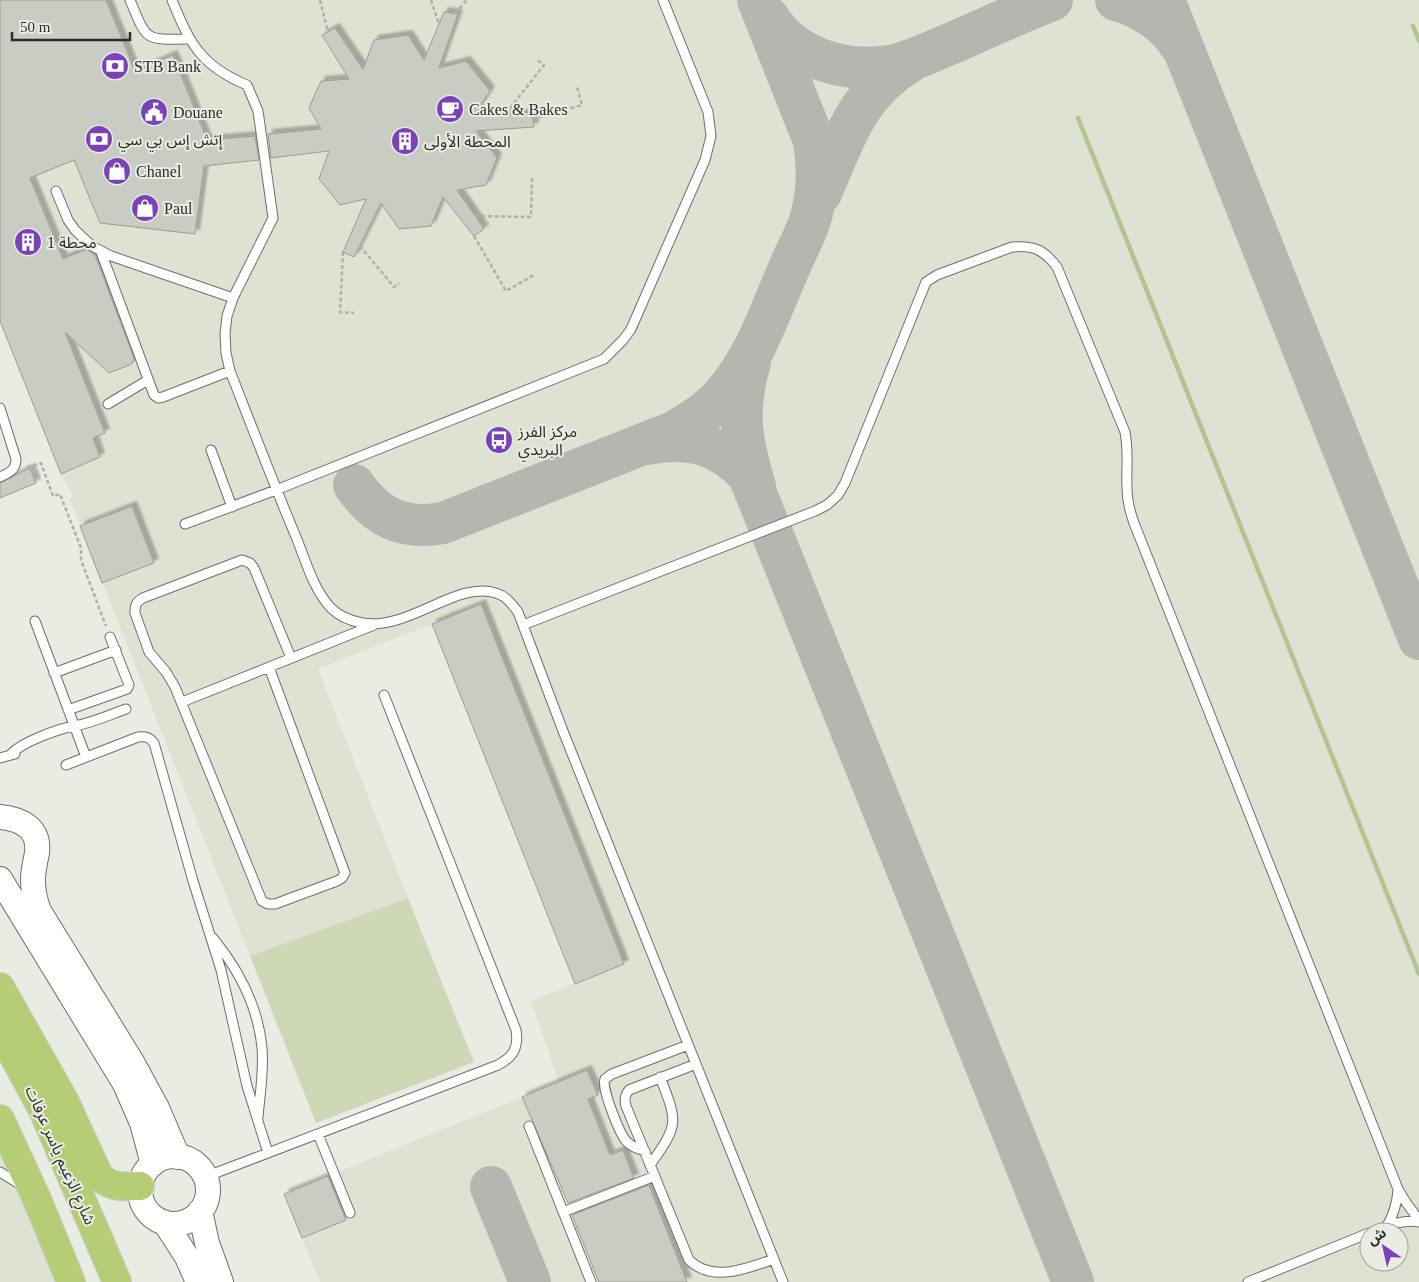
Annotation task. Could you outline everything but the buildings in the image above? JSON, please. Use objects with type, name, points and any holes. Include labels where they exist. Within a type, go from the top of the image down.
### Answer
[{"type":"highway","points":[[0,988],[65,1102],[94,1170],[104,1181],[118,1187],[146,1175]]},
{"type":"highway","name":"شارع الزعيم ياسر عرفات","points":[[0,1031],[43,1110],[117,1282]]},
{"type":"highway","name":"شارع الزعيم ياسر عرفات","points":[[0,1067],[29,1124],[96,1282]]},
{"type":"highway","points":[[0,1119],[36,1197],[71,1282]]},
{"type":"street","points":[[0,817],[19,820],[31,830],[34,836],[37,851],[32,880],[38,911],[100,1027],[134,1103],[148,1143],[142,1204],[153,1217],[165,1223],[178,1224],[187,1222],[200,1211],[205,1203],[207,1194],[205,1177],[194,1163],[178,1157],[169,1157],[146,1175]]},
{"type":"street","points":[[0,879],[100,1027],[145,1085],[178,1157]]},
{"type":"street","points":[[200,1211],[206,1243],[221,1282]]},
{"type":"street","points":[[165,1223],[187,1257],[198,1282]]},
{"type":"lane","points":[[130,0],[144,31],[150,37],[158,40],[189,39]]},
{"type":"lane","points":[[172,0],[189,39],[200,54],[213,67],[229,78],[247,85],[255,104],[260,125],[273,218],[233,298],[225,334],[226,353],[230,371],[318,592],[332,610],[352,621],[375,625]]},
{"type":"lane","points":[[185,524],[276,490],[604,359],[624,340],[631,329],[706,160],[711,136],[708,112],[663,0]]},
{"type":"lane","points":[[56,191],[68,220],[75,230],[101,252],[233,298]]},
{"type":"lane","points":[[524,625],[789,522],[827,505],[838,495],[845,483],[926,282],[937,275],[1012,247],[1026,246],[1038,249],[1049,257],[1057,267],[1125,432],[1128,449],[1126,486],[1128,505],[1134,523],[1398,1190],[1419,1221]]},
{"type":"lane","points":[[101,252],[154,395],[158,398],[230,371]]},
{"type":"lane","points":[[108,404],[148,380]]},
{"type":"lane","points":[[0,408],[16,460],[16,465],[4,475]]},
{"type":"lane","points":[[210,450],[232,506]]},
{"type":"lane","points":[[270,667],[345,873],[337,881],[275,904],[268,904],[262,901],[182,702],[170,677],[149,652],[135,613],[135,607],[138,601],[143,598],[242,560],[250,563],[254,568],[291,658]]},
{"type":"lane","points":[[182,702],[375,625],[398,621],[469,592],[483,590],[497,593],[509,601],[518,612],[524,625],[563,731],[783,1282]]},
{"type":"lane","points":[[35,622],[86,757]]},
{"type":"lane","points":[[68,710],[126,688],[129,685],[110,637]]},
{"type":"lane","points":[[54,673],[116,650]]},
{"type":"lane","points":[[205,1177],[498,1065],[512,1055],[516,1048],[518,1039],[516,1030],[384,695]]},
{"type":"lane","points":[[0,758],[20,752],[74,726],[126,710]]},
{"type":"lane","points":[[66,765],[138,737],[150,738],[154,743],[227,995],[247,1086],[268,1153]]},
{"type":"lane","points":[[209,933],[239,974],[250,998],[258,1023],[262,1048],[258,1122]]},
{"type":"lane","points":[[645,1151],[634,1148],[623,1137],[604,1088],[604,1079],[612,1074],[688,1045]]},
{"type":"lane","points":[[696,1064],[634,1087],[625,1094],[626,1106],[689,1260],[694,1268],[703,1275],[724,1278],[774,1260]]},
{"type":"lane","points":[[650,1165],[667,1142],[672,1132],[674,1121],[673,1110],[660,1077]]},
{"type":"lane","points":[[529,1126],[591,1282]]},
{"type":"lane","points":[[318,1134],[350,1213]]},
{"type":"lane","points":[[0,1172],[25,1187],[36,1197]]},
{"type":"lane","points":[[563,1212],[654,1176]]},
{"type":"lane","points":[[1389,1222],[1397,1203],[1398,1190]]},
{"type":"lane","points":[[1402,1222],[1409,1220],[1419,1221]]},
{"type":"lane","points":[[1248,1282],[1359,1237]]},
{"type":"path","points":[[320,0],[328,32]]},
{"type":"path","points":[[431,0],[439,24]]},
{"type":"path","points":[[455,13],[467,0]]},
{"type":"path","points":[[511,115],[511,107],[544,65],[536,59]]},
{"type":"path","points":[[533,119],[582,104],[577,88]]},
{"type":"path","points":[[475,216],[531,217],[532,176]]},
{"type":"path","points":[[474,236],[506,291],[534,275]]},
{"type":"path","points":[[360,246],[394,287],[399,283]]},
{"type":"path","points":[[343,252],[340,312],[354,313]]},
{"type":"path","points":[[4,475],[40,463],[54,496],[60,494],[81,548],[80,560],[110,637]]},
{"type":"shaded area","points":[[0,0],[1419,0],[1419,1282],[320,1282],[302,1238],[346,1220],[328,1176],[559,1082],[531,1001],[575,983],[432,624],[318,669],[408,898],[250,956],[70,500],[73,495],[61,474],[0,321]]},
{"type":"shaded area","points":[[0,1106],[75,1282],[0,1282]]},
{"type":"green space","points":[[408,898],[474,1062],[316,1123],[250,956]]},
{"type":"waterway","points":[[1413,26],[1419,41]]},
{"type":"waterway","points":[[1078,118],[1419,974]]},
{"type":"taxiway","points":[[354,485],[372,506],[392,519],[415,525],[443,523],[676,431],[708,410],[724,394],[745,364],[762,332],[808,226],[814,204],[816,186],[817,168],[814,141],[758,0]]},
{"type":"taxiway","points":[[768,17],[778,31],[791,43],[821,60],[854,67],[872,68],[897,65],[912,60],[1052,0]]},
{"type":"taxiway","points":[[1116,0],[1152,16],[1168,29],[1180,45]]},
{"type":"taxiway","points":[[1164,0],[1419,639]]},
{"type":"taxiway","points":[[821,193],[854,119],[877,88],[892,74],[911,61]]},
{"type":"taxiway","points":[[750,362],[743,395],[742,425],[746,454],[755,486]]},
{"type":"taxiway","points":[[646,444],[676,441],[689,442],[715,449],[727,456],[749,476],[1073,1282]]},
{"type":"taxiway","points":[[491,1187],[530,1282]]},
{"type":"place","name":"STB Bank","points":[[115,66]]},
{"type":"place","name":"Cakes & Bakes","points":[[450,109]]},
{"type":"place","name":"Douane","points":[[154,112]]},
{"type":"place","name":"إتش إس بي سي","points":[[99,139]]},
{"type":"place","name":"المحطة الأولى","points":[[405,141]]},
{"type":"place","name":"Chanel","points":[[117,171]]},
{"type":"place","name":"Paul","points":[[145,208]]},
{"type":"place","name":"محطة 1","points":[[28,242]]},
{"type":"place","name":"مركز الفرز البريدي","points":[[499,440]]}]
